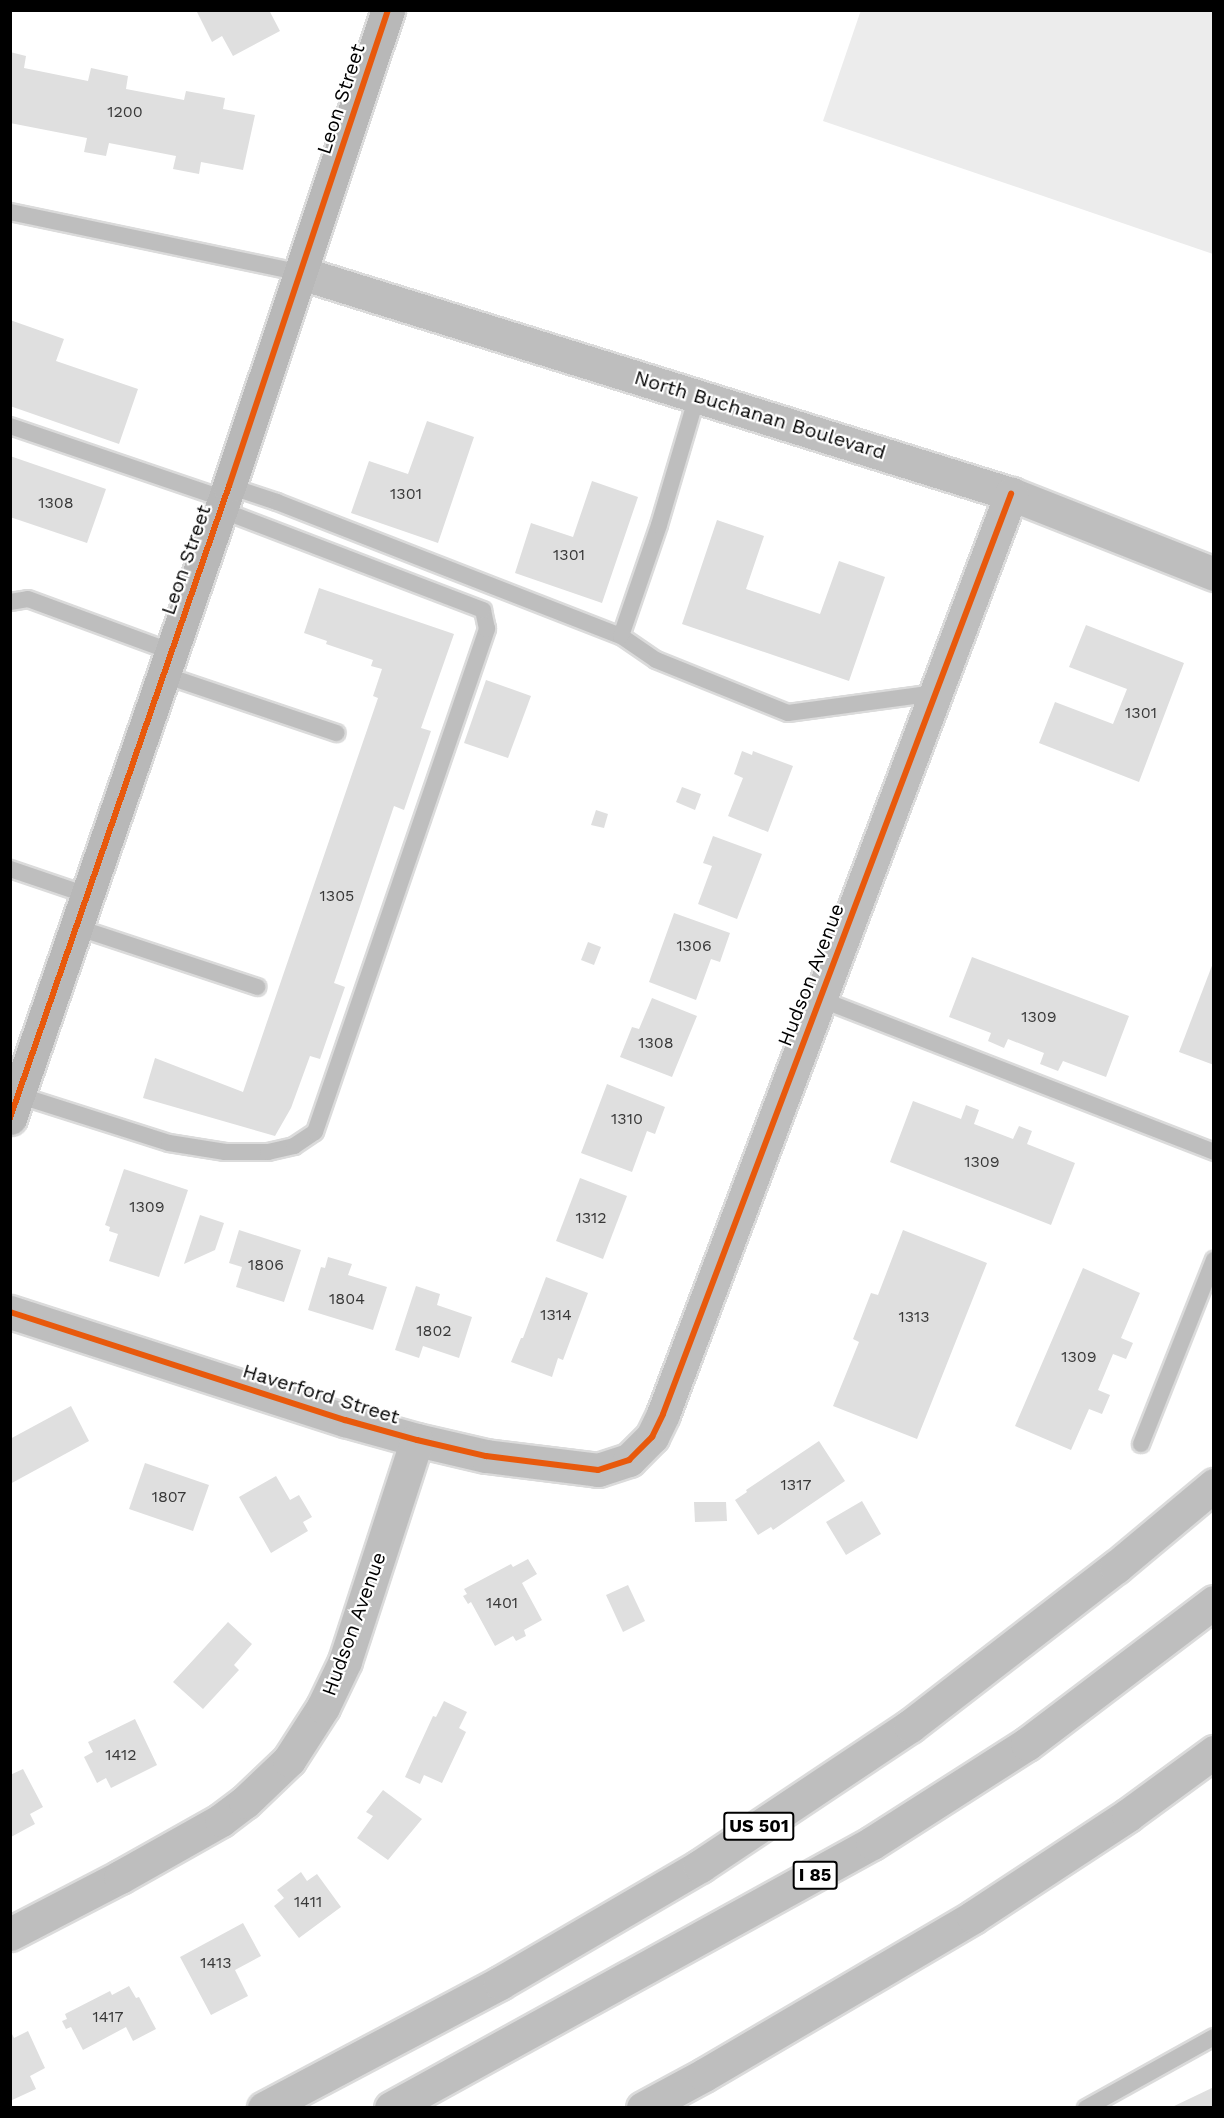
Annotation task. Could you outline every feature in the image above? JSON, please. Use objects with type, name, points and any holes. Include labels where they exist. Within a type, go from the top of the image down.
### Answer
[{"type":"main road","name":"North Buchanan Boulevard","points":[[301,273],[350,291],[1011,494],[1214,574]]},
{"type":"main road","name":"Hudson Avenue","points":[[629,1460],[652,1437],[663,1414],[1011,494]]},
{"type":"main road","name":"Haverford Street","points":[[10,1312],[345,1420],[417,1440],[486,1456],[598,1470],[629,1460]]},
{"type":"main road","name":"Hudson Avenue","points":[[10,1934],[120,1877],[221,1820],[245,1802],[289,1760],[323,1707],[345,1661],[417,1440]]},
{"type":"main road","name":"US 501","points":[[264,2108],[500,1983],[700,1866],[910,1726],[1116,1568],[1214,1485]]},
{"type":"main road","name":"I 85","points":[[391,2108],[872,1843],[1027,1744],[1214,1602]]},
{"type":"main road","points":[[643,2108],[704,2075],[973,1917],[1128,1815],[1214,1752]]},
{"type":"street","name":"Leon Street","points":[[14,1106],[225,498],[388,10]]},
{"type":"lane","points":[[10,213],[301,273]]},
{"type":"lane","points":[[621,636],[659,525],[697,396]]},
{"type":"lane","points":[[10,426],[225,498],[483,610],[487,629],[315,1132],[294,1146],[276,1150],[225,1152],[170,1143],[14,1106]]},
{"type":"lane","points":[[225,498],[277,502],[621,636],[656,660],[788,714],[936,693]]},
{"type":"lane","points":[[10,602],[28,599],[168,663],[336,733]]},
{"type":"lane","points":[[10,868],[87,895]]},
{"type":"lane","points":[[76,927],[257,987]]},
{"type":"lane","points":[[820,999],[1214,1152]]},
{"type":"lane","points":[[1141,1444],[1214,1260]]},
{"type":"lane","points":[[1086,2108],[1214,2037]]},
{"type":"shaded area","points":[[861,10],[1213,11],[1213,254],[823,121]]},
{"type":"building","points":[[196,10],[269,10],[280,31],[233,56],[222,36],[212,42]]},
{"type":"building","points":[[10,52],[26,56],[24,68],[88,81],[91,68],[128,76],[126,89],[184,100],[186,91],[225,98],[223,109],[255,115],[243,170],[201,162],[199,174],[173,169],[176,156],[109,143],[106,156],[84,152],[87,138],[10,123]]},
{"type":"building","points":[[10,320],[64,339],[56,361],[138,389],[119,444],[10,406]]},
{"type":"building","points":[[427,421],[474,437],[438,543],[351,513],[369,461],[408,474]]},
{"type":"building","points":[[10,456],[106,489],[87,543],[10,517]]},
{"type":"building","points":[[592,481],[638,497],[602,603],[515,573],[531,523],[573,537]]},
{"type":"building","points":[[717,520],[764,536],[746,589],[820,614],[839,561],[885,577],[849,681],[682,624]]},
{"type":"building","points":[[319,588],[454,634],[421,728],[431,731],[404,810],[394,806],[334,983],[345,987],[320,1059],[310,1056],[291,1108],[275,1136],[143,1098],[155,1058],[243,1092],[378,698],[373,696],[382,669],[371,666],[373,660],[326,644],[327,641],[304,633]]},
{"type":"building","points":[[1086,625],[1184,663],[1139,782],[1039,743],[1055,702],[1113,724],[1127,689],[1069,667]]},
{"type":"building","points":[[486,680],[531,696],[508,758],[464,743]]},
{"type":"building","points":[[742,751],[752,755],[753,751],[793,766],[768,832],[728,816],[743,778],[734,774]]},
{"type":"building","points":[[682,787],[701,794],[695,810],[676,802]]},
{"type":"building","points":[[596,810],[608,814],[604,828],[591,825]]},
{"type":"building","points":[[713,836],[762,854],[737,919],[698,904],[712,866],[703,863]]},
{"type":"building","points":[[674,913],[730,933],[720,962],[711,959],[696,1000],[649,982]]},
{"type":"building","points":[[588,942],[601,947],[594,965],[581,960]]},
{"type":"building","points":[[972,957],[1129,1016],[1106,1077],[1063,1061],[1058,1071],[1040,1064],[1044,1053],[1008,1039],[1004,1048],[988,1041],[991,1033],[949,1017]]},
{"type":"building","points":[[1214,963],[1214,1065],[1179,1052]]},
{"type":"building","points":[[652,998],[697,1016],[672,1077],[620,1057],[632,1027],[639,1029]]},
{"type":"building","points":[[607,1084],[665,1107],[655,1134],[647,1131],[632,1172],[581,1153]]},
{"type":"building","points":[[913,1101],[961,1119],[966,1105],[979,1110],[974,1124],[1013,1139],[1019,1126],[1032,1131],[1027,1144],[1075,1163],[1051,1225],[890,1162]]},
{"type":"building","points":[[124,1169],[188,1190],[159,1277],[109,1261],[118,1234],[109,1231],[110,1227],[105,1225]]},
{"type":"building","points":[[580,1178],[627,1196],[603,1259],[556,1241]]},
{"type":"building","points":[[200,1215],[224,1223],[215,1250],[184,1264]]},
{"type":"building","points":[[239,1230],[301,1250],[284,1302],[236,1287],[242,1267],[229,1263]]},
{"type":"building","points":[[903,1230],[987,1263],[917,1439],[833,1406],[859,1342],[853,1339],[871,1293],[878,1295]]},
{"type":"building","points":[[328,1257],[352,1264],[348,1275],[387,1287],[373,1330],[308,1310],[321,1267],[325,1268]]},
{"type":"building","points":[[1083,1268],[1140,1293],[1121,1338],[1133,1343],[1126,1359],[1113,1354],[1098,1390],[1110,1395],[1102,1414],[1089,1409],[1071,1450],[1015,1426]]},
{"type":"building","points":[[546,1277],[588,1293],[563,1360],[558,1358],[552,1377],[511,1362],[523,1338]]},
{"type":"building","points":[[416,1286],[440,1294],[437,1305],[472,1317],[459,1358],[423,1346],[419,1358],[395,1350]]},
{"type":"building","points":[[71,1406],[89,1441],[10,1484],[10,1439]]},
{"type":"building","points":[[819,1441],[845,1481],[773,1530],[771,1527],[758,1535],[735,1500],[747,1492],[746,1490]]},
{"type":"building","points":[[145,1463],[209,1485],[193,1531],[129,1509]]},
{"type":"building","points":[[276,1476],[290,1500],[299,1495],[312,1517],[303,1522],[308,1531],[271,1553],[239,1497]]},
{"type":"building","points":[[862,1501],[881,1534],[846,1555],[826,1522]]},
{"type":"building","points":[[694,1502],[726,1502],[727,1521],[695,1522]]},
{"type":"building","points":[[528,1559],[537,1574],[522,1583],[542,1620],[524,1630],[526,1636],[516,1641],[513,1636],[495,1646],[471,1602],[468,1604],[463,1596],[467,1594],[464,1589],[511,1564],[513,1567]]},
{"type":"building","points":[[628,1585],[645,1621],[623,1632],[606,1595]]},
{"type":"building","points":[[228,1622],[252,1644],[234,1665],[239,1670],[203,1709],[173,1682]]},
{"type":"building","points":[[444,1701],[467,1712],[459,1728],[466,1732],[442,1783],[424,1775],[420,1784],[405,1777],[433,1716],[436,1717]]},
{"type":"building","points":[[135,1719],[157,1765],[111,1788],[106,1778],[97,1783],[84,1757],[93,1752],[88,1742]]},
{"type":"building","points":[[23,1769],[43,1807],[30,1814],[35,1824],[11,1837],[10,1775]]},
{"type":"building","points":[[383,1790],[422,1819],[388,1860],[357,1838],[373,1816],[366,1812]]},
{"type":"building","points":[[301,1872],[307,1881],[317,1874],[341,1907],[299,1938],[274,1906],[284,1898],[277,1890]]},
{"type":"building","points":[[243,1923],[261,1956],[235,1970],[248,1996],[211,2015],[180,1957]]},
{"type":"building","points":[[129,1986],[136,1998],[139,1997],[156,2029],[133,2041],[126,2027],[83,2050],[71,2027],[66,2029],[62,2021],[67,2019],[65,2014],[110,1991],[112,1995]]},
{"type":"building","points":[[10,2030],[14,2038],[28,2031],[45,2068],[30,2076],[36,2089],[10,2101]]},
{"type":"building","points":[[1214,2087],[1214,2108],[1170,2108]]},
{"type":"cycle path","points":[[10,1118],[229,486],[388,10]]},
{"type":"cycle path","points":[[10,1312],[345,1420],[417,1440],[486,1456],[598,1470],[629,1460],[652,1437],[663,1414],[1011,494]]}]
